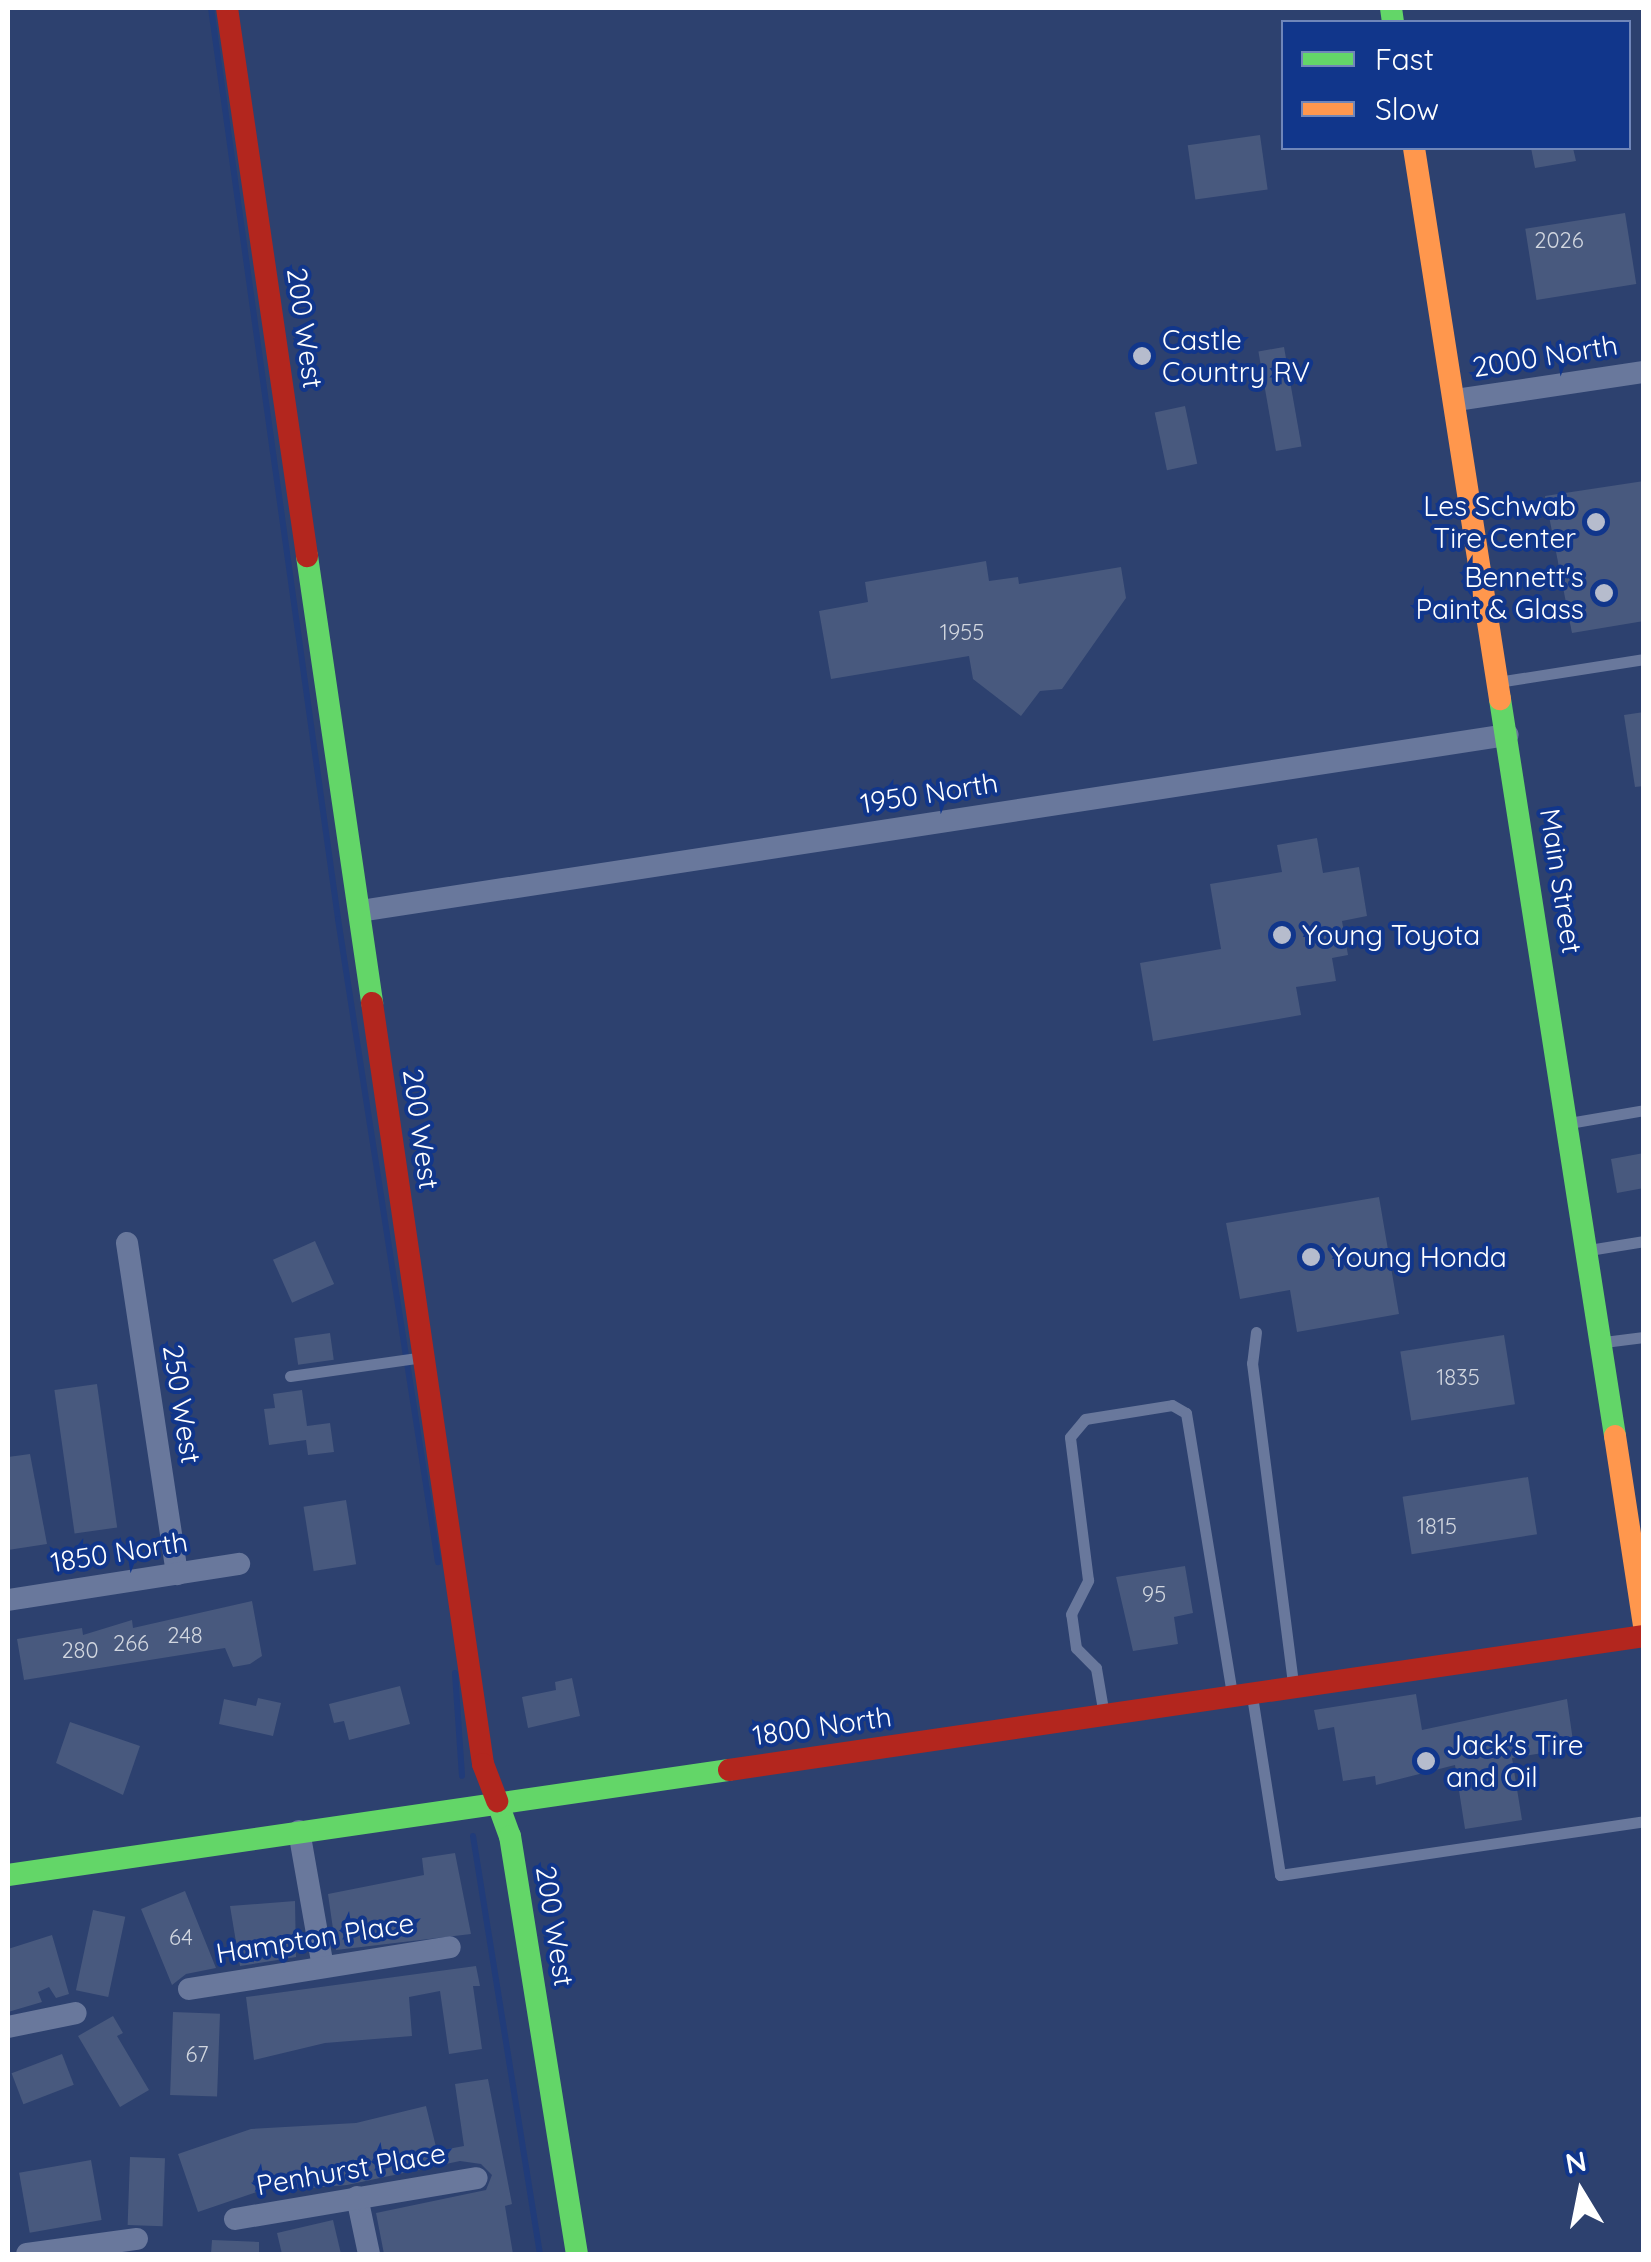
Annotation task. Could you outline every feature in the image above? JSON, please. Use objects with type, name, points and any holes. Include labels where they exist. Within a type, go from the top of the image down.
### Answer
[{"type":"street","name":"200 West","points":[[228,8],[360,911],[411,1359],[483,1764],[500,1800],[577,2254]]},
{"type":"street","name":"Main Street","points":[[1414,150],[1604,1342],[1644,1625]]},
{"type":"street","name":"2000 North","points":[[1456,400],[1644,372]]},
{"type":"street","name":"1950 North","points":[[360,911],[1508,734]]},
{"type":"street","name":"250 West","points":[[127,1243],[177,1574]]},
{"type":"street","name":"1850 North","points":[[8,1600],[239,1564]]},
{"type":"street","name":"1800 North","points":[[8,1875],[500,1800],[1104,1718],[1644,1636]]},
{"type":"street","points":[[300,1831],[323,1967]]},
{"type":"street","name":"Hampton Place","points":[[189,1988],[450,1947]]},
{"type":"street","points":[[8,2027],[76,2014]]},
{"type":"street","name":"Penhurst Place","points":[[235,2219],[477,2178]]},
{"type":"street","points":[[357,2197],[369,2254]]},
{"type":"street","points":[[27,2254],[138,2240]]},
{"type":"lane","points":[[1500,682],[1644,659]]},
{"type":"lane","points":[[1569,1123],[1644,1110]]},
{"type":"lane","points":[[1589,1250],[1644,1241]]},
{"type":"lane","points":[[1256,1332],[1252,1363],[1294,1690]]},
{"type":"lane","points":[[1604,1342],[1644,1336]]},
{"type":"lane","points":[[290,1376],[411,1359]]},
{"type":"lane","points":[[1104,1718],[1096,1668],[1076,1648],[1071,1614],[1088,1580],[1070,1437],[1085,1419],[1172,1405],[1186,1414],[1280,1876],[1644,1821]]},
{"type":"building","points":[[1260,135],[1268,189],[1195,200],[1188,145]]},
{"type":"building","points":[[1531,150],[1573,150],[1576,161],[1535,168]]},
{"type":"building","points":[[1625,213],[1636,284],[1537,300],[1525,229]]},
{"type":"building","points":[[1284,347],[1302,446],[1276,451],[1258,352]]},
{"type":"building","points":[[1185,406],[1197,464],[1167,470],[1155,412]]},
{"type":"building","points":[[1644,481],[1644,621],[1572,633],[1545,496]]},
{"type":"building","points":[[986,561],[989,581],[1018,577],[1019,584],[1121,567],[1126,598],[1062,689],[1040,691],[1021,716],[973,679],[969,656],[831,679],[819,611],[868,602],[865,582]]},
{"type":"building","points":[[1644,712],[1644,786],[1635,787],[1624,715]]},
{"type":"building","name":"Young Toyota","points":[[1317,838],[1323,873],[1359,867],[1367,916],[1342,921],[1348,955],[1332,958],[1336,981],[1296,987],[1301,1015],[1153,1041],[1140,963],[1221,949],[1210,884],[1282,872],[1277,845]]},
{"type":"building","points":[[1644,1153],[1644,1188],[1617,1193],[1611,1159]]},
{"type":"building","name":"Young Honda","points":[[1379,1197],[1399,1314],[1297,1332],[1290,1290],[1240,1299],[1226,1223]]},
{"type":"building","points":[[315,1241],[334,1284],[292,1303],[273,1260]]},
{"type":"building","points":[[330,1333],[334,1360],[298,1365],[294,1338]]},
{"type":"building","points":[[1504,1335],[1515,1404],[1411,1421],[1400,1351]]},
{"type":"building","points":[[97,1384],[117,1528],[75,1534],[54,1390]]},
{"type":"building","points":[[302,1390],[307,1426],[330,1423],[334,1452],[308,1455],[306,1440],[269,1445],[264,1409],[275,1408],[273,1394]]},
{"type":"building","points":[[30,1454],[47,1544],[8,1550],[8,1457]]},
{"type":"building","points":[[1528,1477],[1537,1534],[1412,1554],[1403,1497]]},
{"type":"building","points":[[346,1500],[356,1564],[314,1571],[304,1507]]},
{"type":"building","points":[[1185,1566],[1193,1613],[1174,1617],[1178,1644],[1133,1651],[1116,1577]]},
{"type":"building","points":[[252,1601],[262,1656],[250,1664],[233,1667],[225,1648],[24,1680],[17,1639],[82,1628],[83,1635],[132,1620],[133,1628]]},
{"type":"building","points":[[572,1678],[580,1716],[528,1728],[522,1697],[556,1690],[555,1682]]},
{"type":"building","points":[[400,1686],[410,1724],[349,1740],[344,1721],[334,1723],[329,1704]]},
{"type":"building","name":"Jack's Tire and Oil","points":[[1416,1694],[1422,1730],[1567,1699],[1574,1748],[1512,1758],[1522,1820],[1465,1829],[1455,1765],[1376,1785],[1375,1776],[1343,1781],[1334,1727],[1318,1730],[1314,1710]]},
{"type":"building","points":[[258,1698],[281,1703],[273,1736],[219,1724],[224,1699],[256,1706]]},
{"type":"building","points":[[70,1722],[140,1746],[123,1795],[56,1763]]},
{"type":"building","points":[[455,1853],[471,1934],[336,1950],[328,1894],[424,1875],[422,1858]]},
{"type":"building","points":[[185,1891],[216,1968],[186,1974],[172,1985],[141,1909]]},
{"type":"building","points":[[295,1901],[296,1957],[240,1966],[230,1906]]},
{"type":"building","points":[[93,1910],[125,1917],[108,1997],[76,1990]]},
{"type":"building","points":[[52,1935],[69,1994],[56,1998],[49,1987],[38,1992],[42,2002],[8,2012],[8,1949]]},
{"type":"building","points":[[476,1966],[480,1986],[473,1986],[482,2049],[449,2054],[440,1991],[409,1997],[412,2036],[325,2043],[254,2060],[246,1997]]},
{"type":"building","points":[[173,2012],[220,2014],[217,2097],[170,2095]]},
{"type":"building","points":[[113,2016],[123,2033],[117,2036],[149,2090],[120,2107],[78,2036]]},
{"type":"building","points":[[62,2054],[74,2085],[23,2104],[12,2073]]},
{"type":"building","points":[[488,2079],[512,2204],[505,2206],[513,2254],[384,2254],[376,2213],[486,2190],[492,2175],[481,2164],[460,2161],[347,2185],[275,2191],[274,2186],[198,2212],[178,2154],[251,2129],[356,2123],[426,2106],[437,2151],[464,2146],[455,2084]]},
{"type":"building","points":[[130,2157],[165,2158],[163,2226],[128,2225]]},
{"type":"building","points":[[91,2160],[102,2220],[30,2233],[19,2173]]},
{"type":"building","points":[[333,2220],[341,2254],[282,2254],[277,2233]]},
{"type":"building","points":[[212,2240],[259,2242],[259,2254],[211,2254]]},
{"type":"waterway","points":[[211,8],[338,919],[438,1562]]},
{"type":"waterway","points":[[455,1673],[462,1776]]},
{"type":"waterway","points":[[473,1836],[540,2254]]},
{"type":"traffic: fast","points":[[1391,8],[1393,20]]},
{"type":"traffic: fast","points":[[307,556],[372,1003]]},
{"type":"traffic: fast","points":[[1500,699],[1615,1436]]},
{"type":"traffic: fast","points":[[8,1875],[729,1770]]},
{"type":"traffic: fast","points":[[497,1801],[510,1836],[577,2254]]},
{"type":"traffic: slow","points":[[1414,150],[1500,699]]},
{"type":"traffic: slow","points":[[1615,1436],[1644,1625]]},
{"type":"traffic: jam","points":[[227,8],[307,556]]},
{"type":"traffic: jam","points":[[372,1003],[483,1764],[497,1801]]},
{"type":"traffic: jam","points":[[729,1770],[1644,1636]]},
{"type":"place","name":"Castle Country RV","points":[[1142,356]]},
{"type":"place","name":"Les Schwab Tire Center","points":[[1596,522]]},
{"type":"place","name":"Bennett's Paint & Glass","points":[[1604,593]]},
{"type":"place","name":"Young Toyota","points":[[1282,935]]},
{"type":"place","name":"Young Honda","points":[[1311,1257]]},
{"type":"place","name":"Jack's Tire and Oil","points":[[1426,1761]]}]
